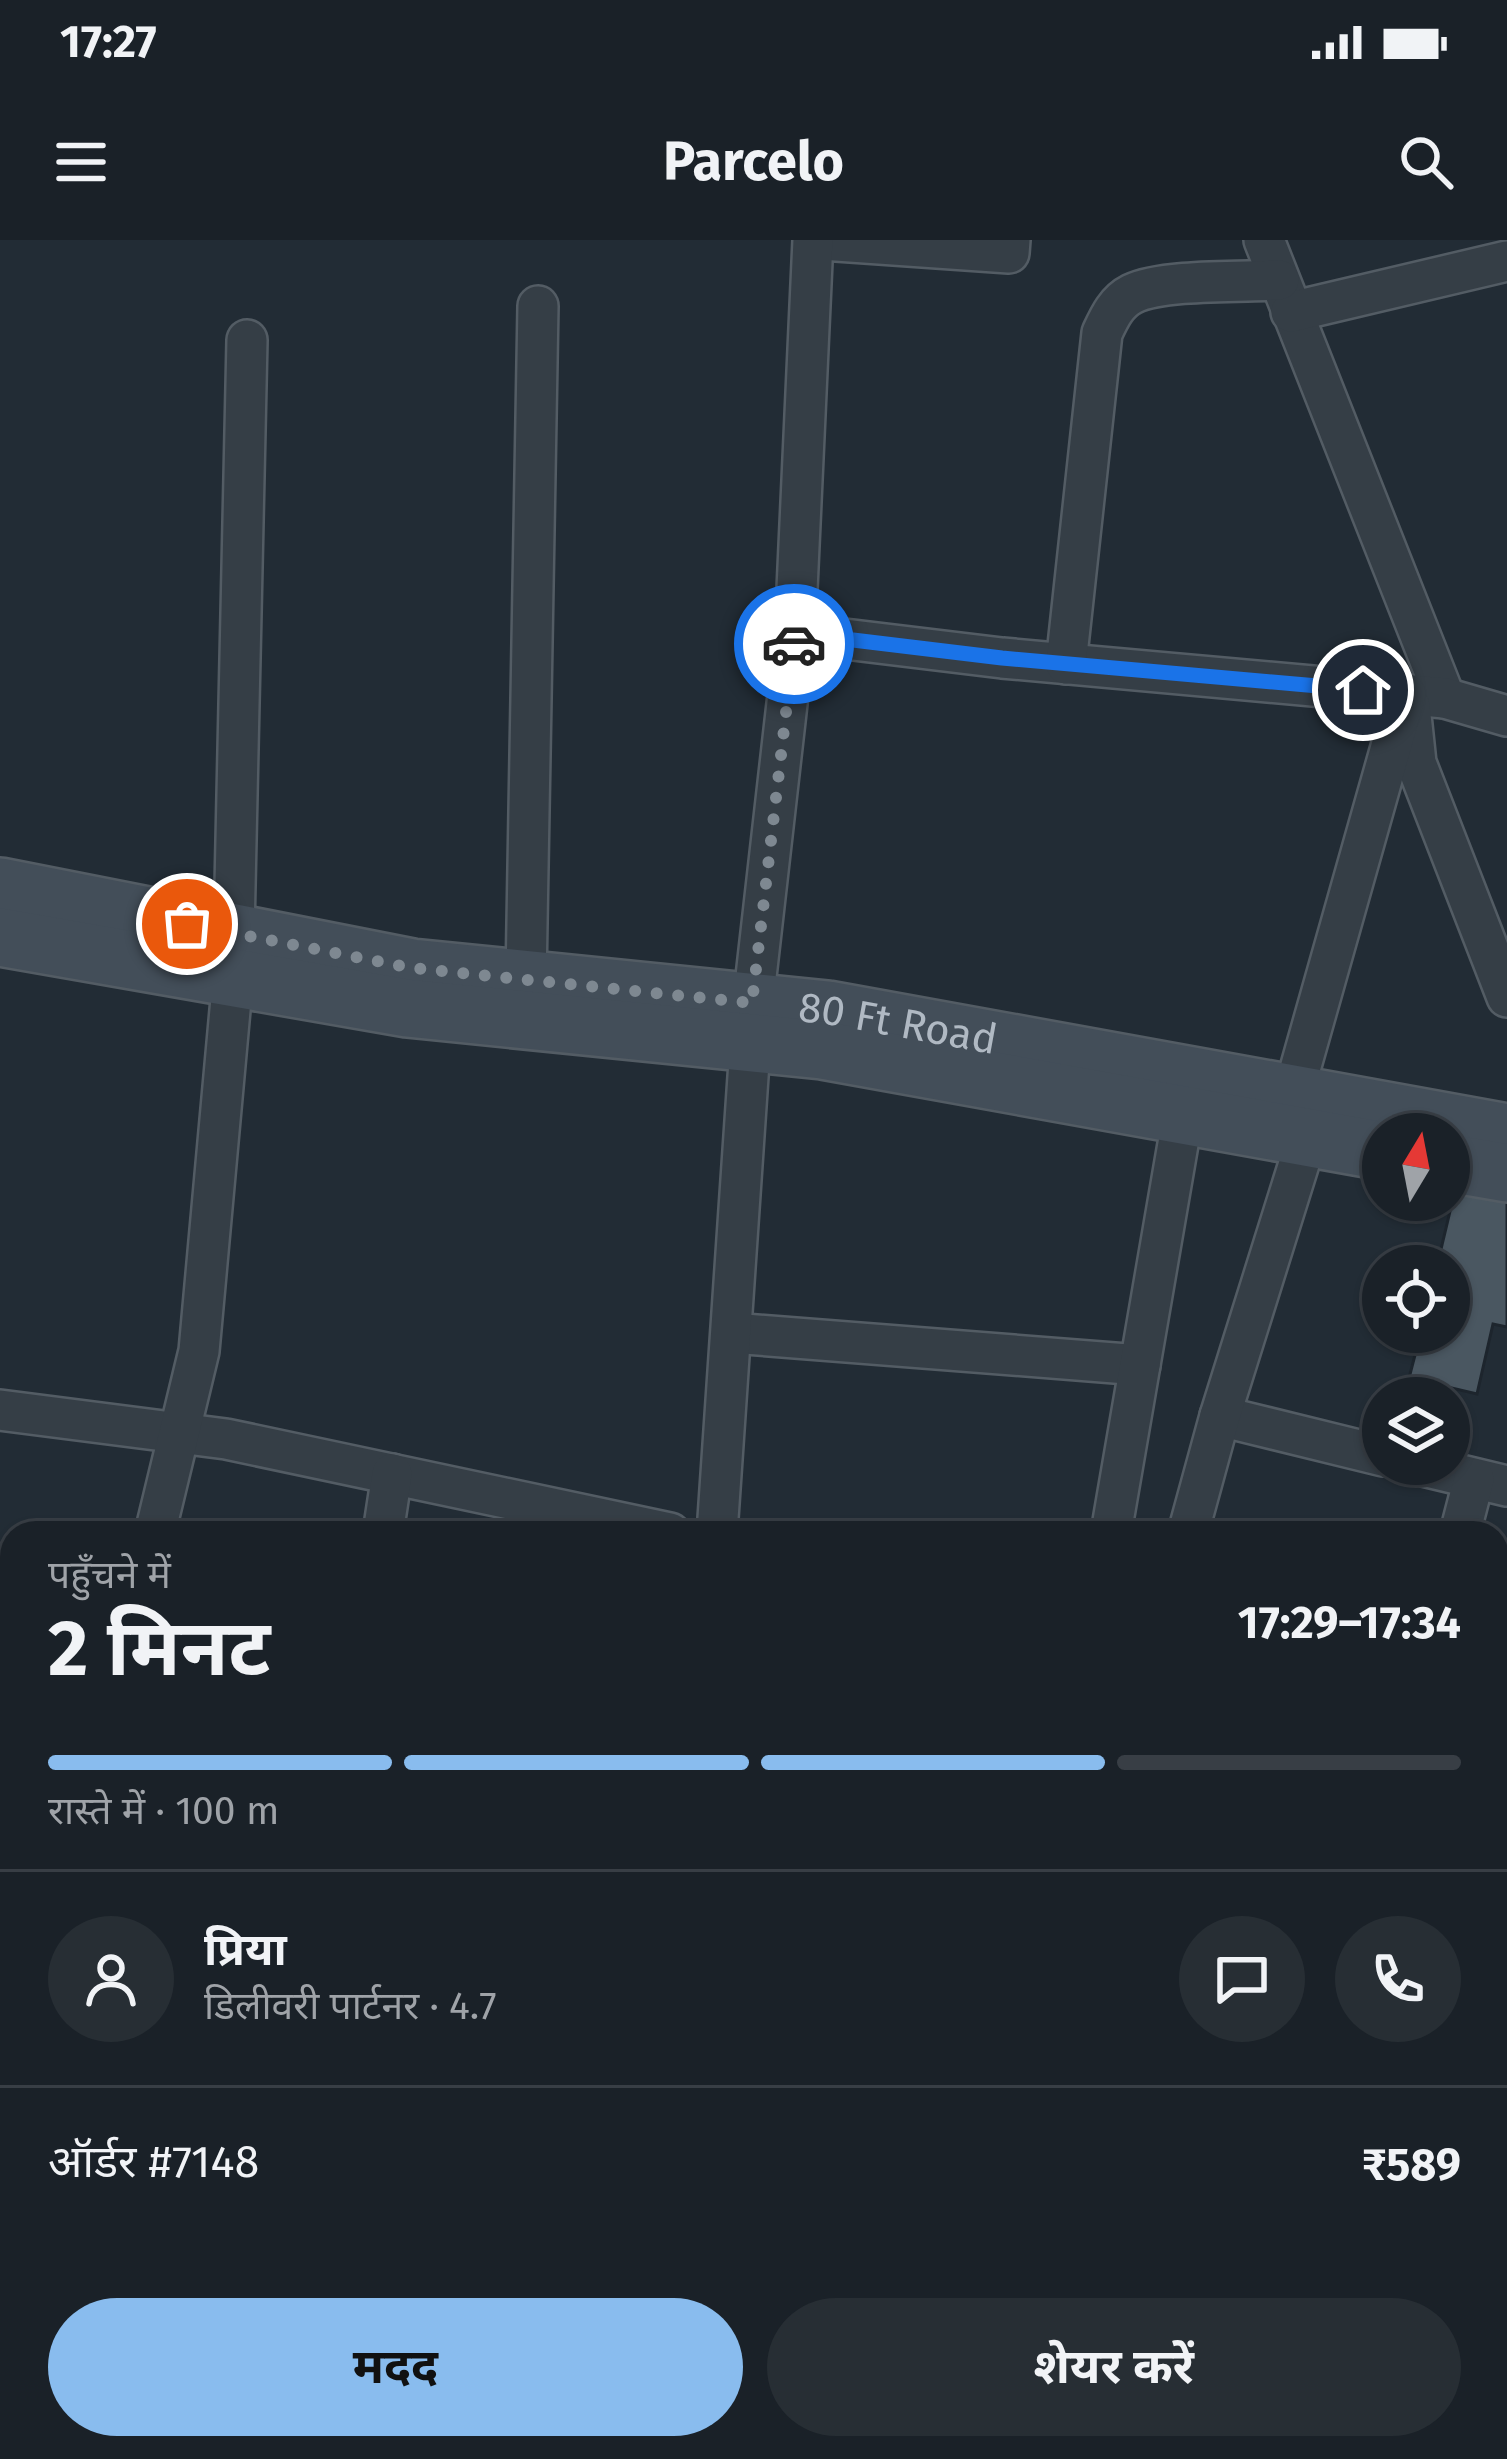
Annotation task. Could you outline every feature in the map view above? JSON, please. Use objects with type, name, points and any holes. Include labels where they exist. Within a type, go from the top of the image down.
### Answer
[{"type":"main road","name":"80 Ft Road","points":[[0,887],[407,1008],[752,1023],[828,1010],[1300,1116],[1362,1142]]},
{"type":"main road","name":"80 Ft Road","points":[[0,937],[526,980],[752,1023],[822,1050],[1183,1115],[1300,1116],[1507,1133]]},
{"type":"main road","points":[[1470,1167],[1507,1174]]},
{"type":"street","points":[[718,1521],[752,1023],[795,633],[818,240],[1009,253],[1010,240]]},
{"type":"street","points":[[1264,240],[1420,695],[1416,763],[1507,998]]},
{"type":"street","points":[[1066,664],[1102,333],[1114,309],[1132,294],[1161,286],[1285,296],[1504,254]]},
{"type":"street","points":[[526,980],[538,306]]},
{"type":"street","points":[[158,1521],[199,1351],[233,955],[247,340]]},
{"type":"street","points":[[795,633],[1066,664],[1420,695],[1507,716]]},
{"type":"street","points":[[1191,1521],[1420,695]]},
{"type":"street","points":[[1113,1521],[1183,1115]]},
{"type":"street","points":[[732,1333],[1140,1365]]},
{"type":"street","points":[[0,1410],[226,1439],[604,1521]]},
{"type":"street","points":[[1220,1416],[1362,1451]]},
{"type":"street","points":[[385,1521],[392,1474]]},
{"type":"street","points":[[1467,1521],[1490,1482]]},
{"type":"building","points":[[1470,1185],[1507,1194],[1507,1327],[1493,1324],[1477,1394],[1470,1392],[1470,1377],[1409,1377],[1416,1353],[1470,1353],[1470,1245],[1442,1245],[1448,1221],[1470,1221]]},
{"type":"way so far","points":[[187,924],[412,968],[752,1003],[794,644]]},
{"type":"route","points":[[794,644],[795,633],[1002,658],[1363,690]]}]
